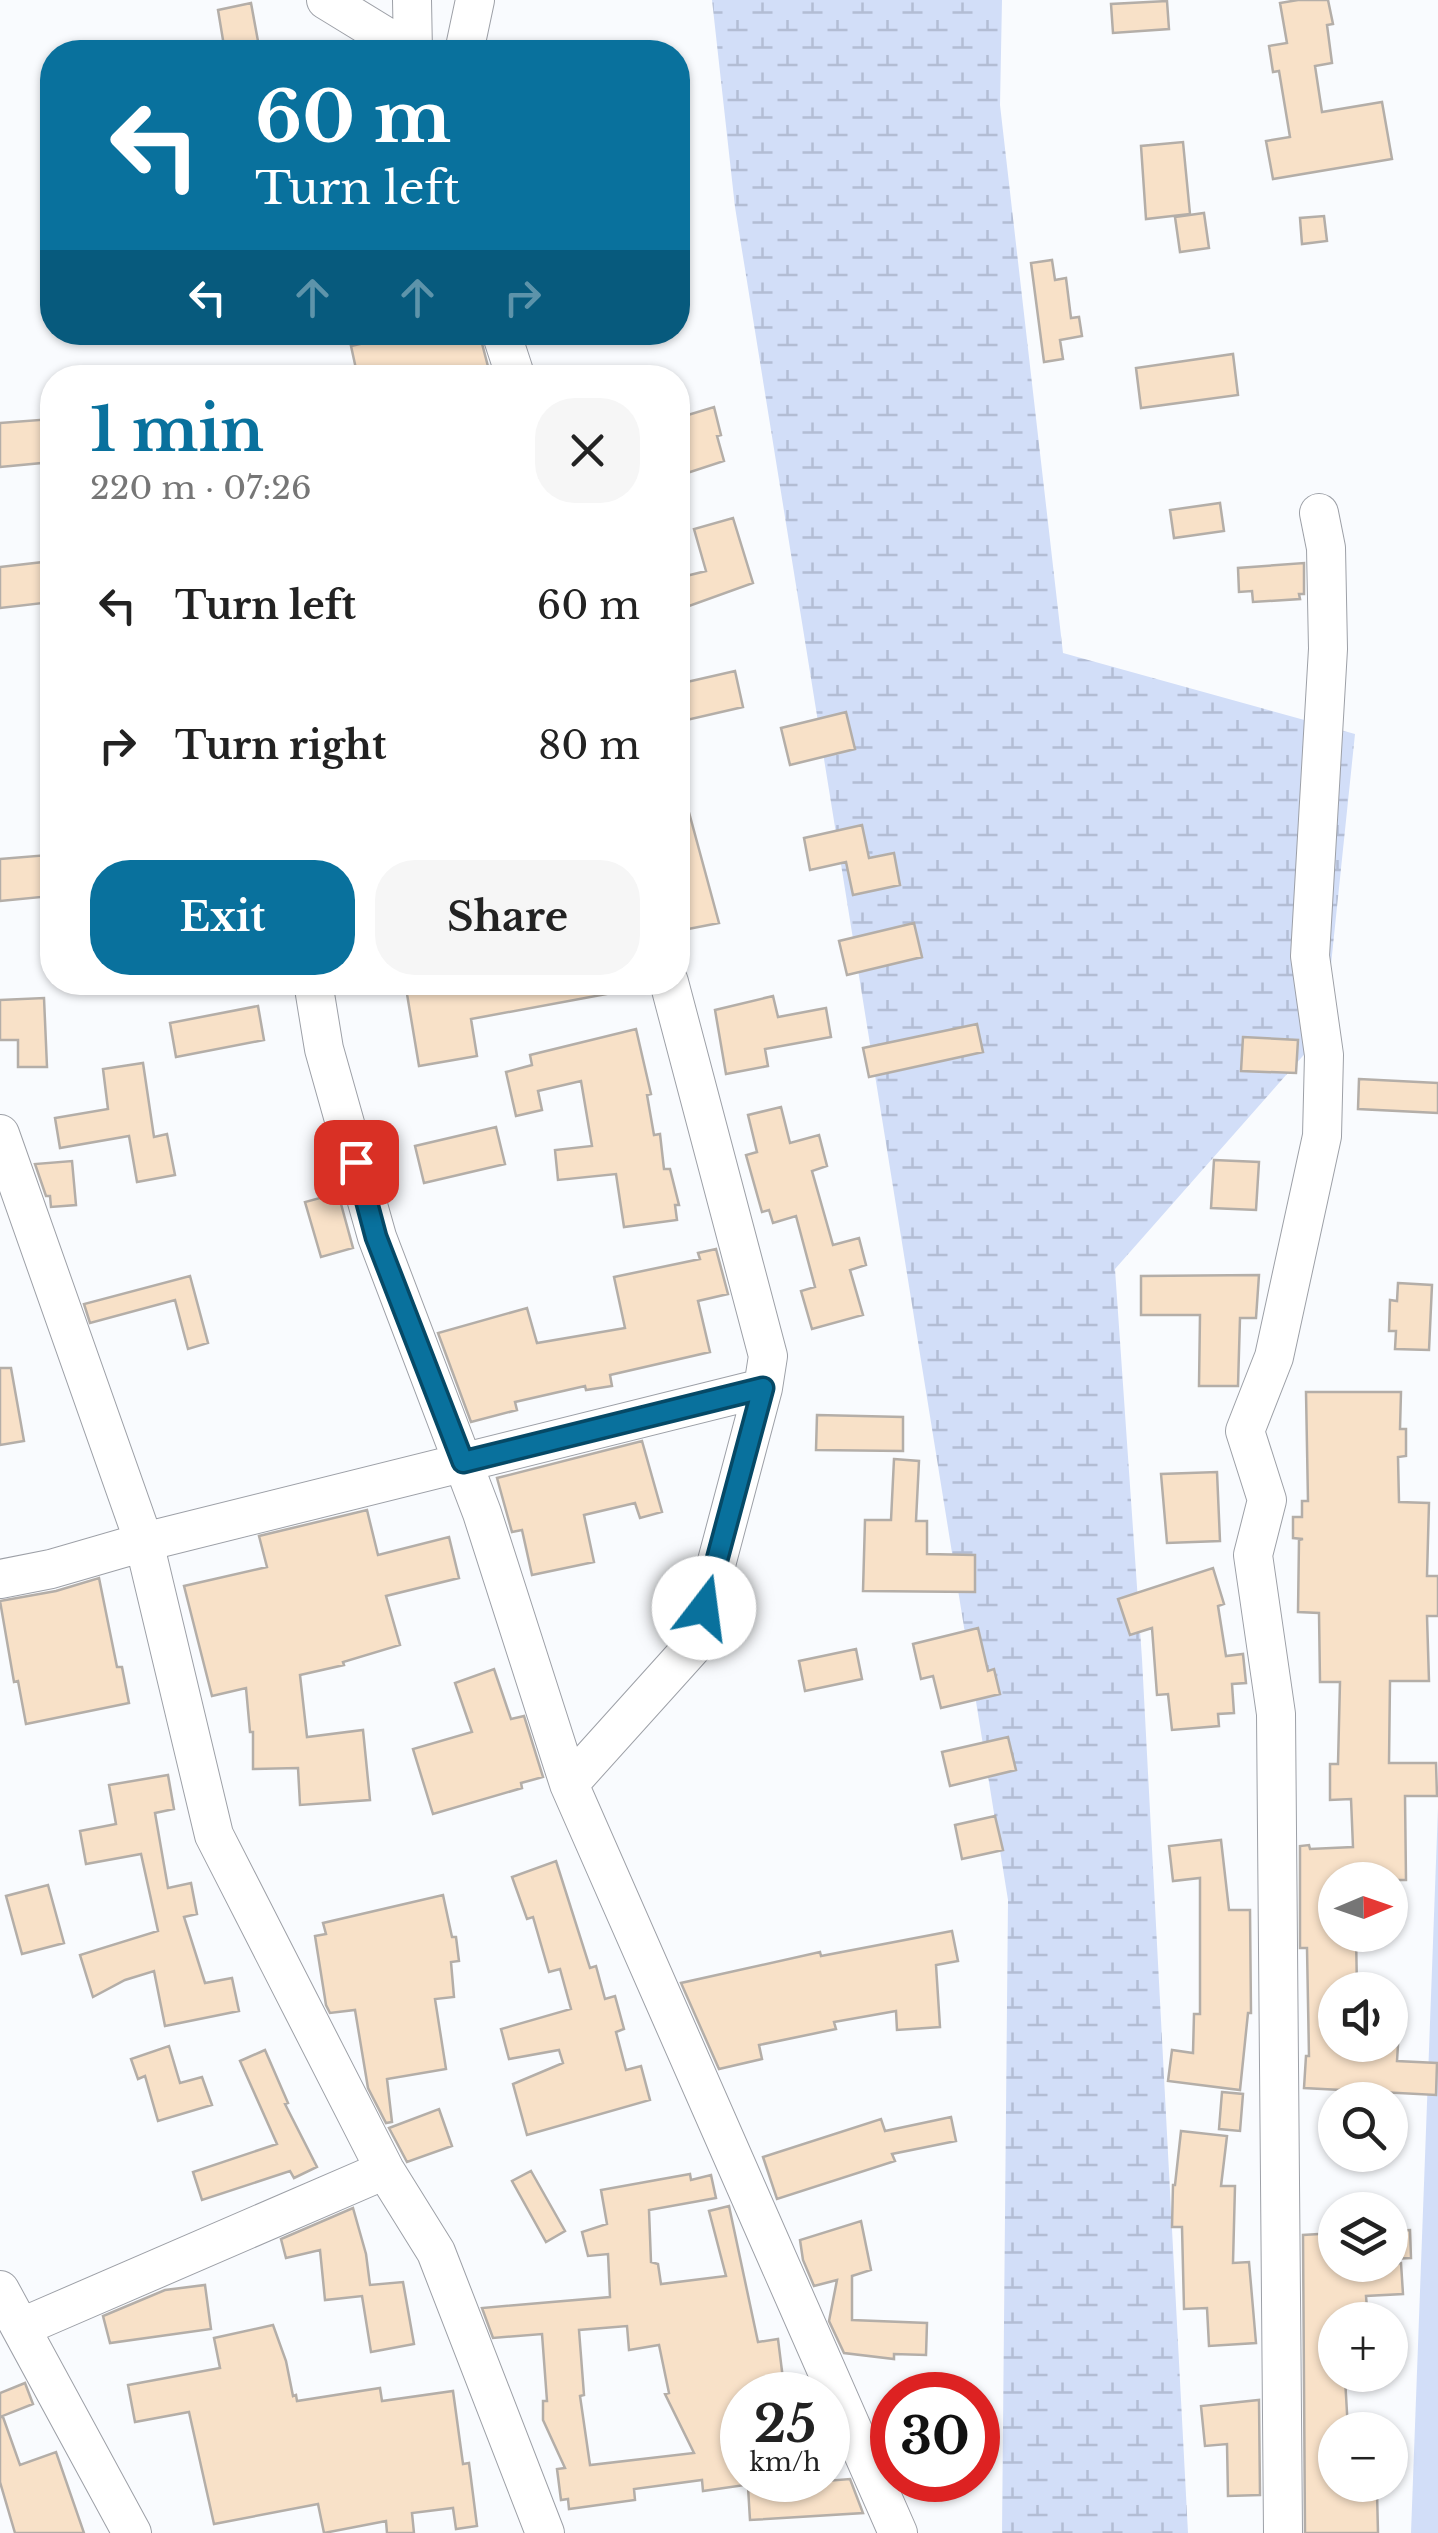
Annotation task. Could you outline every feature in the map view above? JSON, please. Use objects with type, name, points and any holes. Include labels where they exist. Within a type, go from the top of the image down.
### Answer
[{"type":"street","points":[[326,0],[392,40]]},
{"type":"street","points":[[412,0],[412,40]]},
{"type":"street","points":[[467,40],[476,0]]},
{"type":"street","points":[[1283,2533],[1276,1714],[1253,1555],[1267,1500],[1244,1431],[1274,1357],[1322,1136],[1324,1054],[1310,956],[1328,649],[1326,548],[1320,513]]},
{"type":"street","points":[[315,995],[324,1049],[376,1237],[463,1462],[569,1784],[898,2533]]},
{"type":"street","points":[[569,1784],[695,1644],[763,1388],[767,1346],[672,995]]},
{"type":"street","points":[[0,1134],[144,1542],[214,1835],[385,2170],[436,2252],[545,2533]]},
{"type":"street","points":[[0,1579],[763,1388]]},
{"type":"street","points":[[22,2327],[385,2170]]},
{"type":"street","points":[[0,2290],[132,2533]]},
{"type":"green space","points":[[712,0],[1002,0],[1000,105],[1063,653],[1355,734],[1324,1032],[1115,1269],[1142,1659],[1188,2533],[1002,2533],[1008,1900],[735,207]]},
{"type":"green space","points":[[1438,1808],[1438,2533],[1411,2533]]},
{"type":"building","points":[[1328,0],[1333,24],[1327,25],[1332,63],[1315,66],[1322,112],[1382,102],[1392,159],[1273,179],[1266,141],[1290,137],[1279,71],[1273,72],[1269,46],[1287,43],[1280,3]]},
{"type":"building","points":[[1167,1],[1169,29],[1113,33],[1111,4]]},
{"type":"building","points":[[251,3],[258,40],[223,40],[218,10]]},
{"type":"building","points":[[1183,142],[1190,214],[1146,219],[1141,146]]},
{"type":"building","points":[[1204,213],[1209,248],[1180,252],[1175,217]]},
{"type":"building","points":[[1324,216],[1327,241],[1302,244],[1300,218]]},
{"type":"building","points":[[1052,260],[1055,280],[1066,278],[1071,318],[1079,317],[1082,336],[1060,340],[1063,359],[1044,362],[1031,263]]},
{"type":"building","points":[[482,345],[488,365],[355,365],[351,346]]},
{"type":"building","points":[[1233,354],[1238,395],[1141,408],[1136,368]]},
{"type":"building","points":[[714,407],[724,461],[690,472],[690,414]]},
{"type":"building","points":[[40,420],[40,463],[0,467],[0,423]]},
{"type":"building","points":[[1220,503],[1224,531],[1174,538],[1170,510]]},
{"type":"building","points":[[733,518],[753,583],[690,606],[690,575],[706,571],[694,529]]},
{"type":"building","points":[[40,562],[40,603],[0,608],[0,567]]},
{"type":"building","points":[[1304,563],[1304,594],[1299,594],[1300,599],[1253,602],[1252,591],[1239,592],[1238,568]]},
{"type":"building","points":[[735,671],[743,707],[690,719],[690,681]]},
{"type":"building","points":[[846,712],[855,749],[790,765],[781,728]]},
{"type":"building","points":[[690,816],[719,923],[690,929]]},
{"type":"building","points":[[862,825],[869,858],[894,853],[900,885],[853,895],[846,862],[810,870],[804,838]]},
{"type":"building","points":[[40,856],[40,897],[0,901],[0,859]]},
{"type":"building","points":[[914,923],[922,957],[847,975],[839,941]]},
{"type":"building","points":[[407,995],[601,995],[471,1019],[477,1056],[419,1066]]},
{"type":"building","points":[[773,996],[778,1017],[826,1008],[831,1037],[765,1049],[768,1066],[726,1074],[715,1010]]},
{"type":"building","points":[[44,998],[47,1067],[18,1067],[18,1040],[0,1040],[0,1000]]},
{"type":"building","points":[[258,1006],[264,1040],[176,1057],[170,1023]]},
{"type":"building","points":[[977,1024],[983,1052],[869,1077],[863,1048]]},
{"type":"building","points":[[636,1029],[651,1094],[647,1095],[654,1135],[660,1134],[664,1169],[670,1169],[679,1205],[675,1205],[677,1220],[624,1227],[616,1174],[558,1180],[555,1150],[592,1146],[581,1081],[538,1091],[542,1110],[516,1116],[506,1072],[532,1065],[530,1055]]},
{"type":"building","points":[[1243,1037],[1298,1040],[1296,1073],[1241,1071]]},
{"type":"building","points":[[143,1063],[154,1137],[167,1134],[175,1175],[137,1182],[129,1136],[60,1148],[55,1118],[108,1109],[103,1069]]},
{"type":"building","points":[[1359,1079],[1438,1083],[1438,1113],[1358,1109]]},
{"type":"building","points":[[781,1107],[790,1143],[819,1135],[827,1166],[812,1171],[833,1245],[859,1238],[866,1265],[850,1270],[863,1315],[812,1329],[801,1291],[815,1287],[796,1216],[773,1223],[769,1210],[762,1212],[746,1155],[757,1152],[748,1115]]},
{"type":"building","points":[[496,1127],[505,1164],[424,1183],[415,1146]]},
{"type":"building","points":[[1214,1160],[1259,1162],[1256,1210],[1211,1208]]},
{"type":"building","points":[[72,1161],[76,1205],[51,1207],[35,1164]]},
{"type":"building","points":[[338,1193],[353,1248],[321,1257],[305,1202]]},
{"type":"building","points":[[716,1249],[728,1294],[698,1301],[710,1352],[610,1375],[612,1386],[586,1390],[585,1386],[515,1402],[517,1410],[471,1422],[438,1333],[527,1308],[537,1343],[625,1328],[614,1277],[700,1259],[698,1253]]},
{"type":"building","points":[[1259,1275],[1256,1318],[1240,1318],[1238,1386],[1199,1386],[1200,1315],[1141,1315],[1141,1276]]},
{"type":"building","points":[[190,1276],[208,1343],[188,1349],[175,1300],[90,1323],[84,1304]]},
{"type":"building","points":[[1398,1283],[1432,1285],[1429,1350],[1395,1349],[1396,1331],[1389,1331],[1390,1300],[1397,1301]]},
{"type":"building","points":[[0,1368],[11,1368],[24,1441],[0,1445]]},
{"type":"building","points":[[1306,1392],[1401,1392],[1400,1429],[1406,1429],[1406,1456],[1398,1457],[1399,1502],[1429,1503],[1427,1576],[1438,1576],[1438,1616],[1427,1616],[1429,1681],[1390,1681],[1389,1763],[1436,1763],[1437,1796],[1405,1796],[1406,1862],[1318,1862],[1318,1952],[1356,1952],[1357,1972],[1318,1972],[1318,2062],[1437,2063],[1436,2095],[1408,2094],[1408,2082],[1318,2082],[1318,2089],[1304,2088],[1309,2056],[1307,1948],[1300,1948],[1300,1846],[1353,1847],[1351,1799],[1330,1800],[1330,1764],[1338,1764],[1340,1682],[1320,1682],[1319,1613],[1298,1612],[1299,1540],[1303,1539],[1293,1538],[1293,1517],[1302,1517],[1302,1501],[1308,1501]]},
{"type":"building","points":[[817,1415],[903,1417],[903,1451],[816,1450]]},
{"type":"building","points":[[642,1441],[662,1512],[640,1518],[635,1503],[584,1515],[594,1562],[532,1575],[522,1530],[512,1532],[497,1478]]},
{"type":"building","points":[[894,1459],[919,1461],[916,1521],[927,1521],[927,1554],[975,1555],[975,1592],[863,1591],[865,1520],[891,1520]]},
{"type":"building","points":[[1217,1472],[1220,1541],[1167,1543],[1161,1474]]},
{"type":"building","points":[[367,1510],[378,1555],[449,1537],[459,1578],[386,1596],[400,1645],[343,1662],[344,1665],[300,1675],[307,1737],[363,1730],[370,1800],[300,1805],[298,1768],[253,1769],[253,1732],[246,1688],[212,1696],[184,1586],[267,1567],[259,1536]]},
{"type":"building","points":[[1213,1568],[1224,1604],[1218,1606],[1226,1656],[1243,1654],[1246,1683],[1232,1684],[1234,1713],[1218,1714],[1219,1726],[1172,1730],[1168,1694],[1157,1695],[1152,1628],[1130,1635],[1118,1599]]},
{"type":"building","points":[[99,1578],[117,1667],[122,1667],[129,1703],[26,1724],[18,1681],[14,1682],[0,1601]]},
{"type":"building","points":[[978,1628],[988,1671],[994,1669],[1000,1694],[941,1708],[933,1676],[921,1679],[913,1644]]},
{"type":"building","points":[[856,1649],[862,1679],[805,1691],[799,1661]]},
{"type":"building","points":[[494,1669],[511,1719],[524,1716],[543,1777],[521,1783],[522,1788],[433,1814],[413,1749],[472,1732],[455,1683]]},
{"type":"building","points":[[1008,1737],[1016,1770],[950,1786],[942,1752]]},
{"type":"building","points":[[168,1775],[174,1809],[155,1813],[168,1888],[191,1883],[197,1914],[184,1917],[205,1983],[232,1978],[239,2011],[165,2026],[154,1971],[125,1980],[93,1997],[80,1955],[158,1931],[141,1854],[86,1864],[80,1831],[116,1824],[109,1785]]},
{"type":"building","points":[[995,1816],[1003,1850],[962,1859],[955,1825]]},
{"type":"building","points":[[1221,1840],[1229,1910],[1250,1910],[1251,2013],[1240,2090],[1168,2081],[1172,2050],[1193,2053],[1194,2014],[1200,2014],[1200,1878],[1173,1881],[1169,1846]]},
{"type":"building","points":[[556,1861],[590,1968],[596,1966],[605,1999],[615,1996],[624,2029],[616,2032],[626,2070],[641,2066],[650,2100],[527,2135],[513,2084],[563,2063],[559,2050],[509,2059],[501,2029],[571,2009],[560,1969],[549,1972],[533,1917],[527,1919],[512,1877]]},
{"type":"building","points":[[48,1885],[64,1943],[22,1954],[6,1896]]},
{"type":"building","points":[[443,1895],[459,1961],[451,1962],[454,1997],[435,1999],[446,2069],[387,2079],[392,2122],[386,2123],[368,2088],[355,2010],[330,2013],[326,2005],[315,1936],[326,1934],[323,1923]]},
{"type":"building","points":[[952,1931],[958,1961],[936,1965],[940,2027],[897,2030],[896,2011],[834,2022],[836,2029],[759,2045],[762,2059],[719,2069],[681,1983],[820,1952],[821,1956]]},
{"type":"building","points":[[169,2046],[180,2083],[202,2077],[212,2105],[158,2121],[145,2076],[138,2079],[131,2059]]},
{"type":"building","points":[[265,2050],[288,2103],[285,2104],[317,2167],[294,2178],[290,2171],[202,2200],[193,2172],[277,2144],[240,2061]]},
{"type":"building","points":[[1222,2092],[1243,2094],[1240,2131],[1219,2129]]},
{"type":"building","points":[[439,2109],[452,2146],[407,2162],[389,2128]]},
{"type":"building","points":[[951,2117],[956,2141],[892,2154],[895,2161],[777,2199],[763,2157],[881,2119],[885,2131]]},
{"type":"building","points":[[1181,2131],[1227,2136],[1221,2186],[1235,2186],[1233,2263],[1249,2262],[1256,2343],[1209,2346],[1207,2308],[1184,2309],[1182,2227],[1172,2227]]},
{"type":"building","points":[[531,2171],[565,2231],[546,2242],[512,2181]]},
{"type":"building","points":[[690,2174],[691,2180],[711,2175],[716,2198],[649,2210],[651,2262],[658,2264],[661,2284],[726,2276],[709,2211],[729,2206],[758,2342],[778,2339],[782,2372],[720,2372],[720,2489],[703,2491],[702,2480],[634,2489],[635,2500],[569,2509],[568,2499],[561,2500],[557,2469],[565,2468],[543,2420],[543,2401],[547,2401],[542,2334],[493,2338],[482,2308],[610,2297],[608,2254],[588,2256],[582,2232],[607,2224],[601,2190]],"holes":[[[627,2326],[629,2350],[659,2345],[669,2393],[665,2394],[694,2453],[590,2465],[580,2396],[584,2395],[579,2330]]]},
{"type":"building","points":[[353,2208],[370,2285],[403,2282],[414,2344],[371,2352],[362,2296],[325,2300],[320,2250],[286,2258],[281,2239]]},
{"type":"building","points":[[861,2221],[871,2270],[852,2276],[852,2320],[927,2323],[926,2355],[894,2354],[894,2359],[844,2353],[829,2321],[837,2280],[814,2286],[800,2240]]},
{"type":"building","points":[[1410,2230],[1411,2258],[1408,2258]]},
{"type":"building","points":[[1318,2234],[1318,2282],[1402,2282],[1403,2294],[1366,2296],[1366,2302],[1318,2302],[1318,2392],[1346,2392],[1347,2412],[1318,2412],[1318,2502],[1377,2502],[1378,2533],[1305,2533],[1303,2235]]},
{"type":"building","points":[[205,2285],[211,2329],[110,2343],[103,2316],[165,2290]]},
{"type":"building","points":[[273,2325],[297,2401],[380,2388],[382,2401],[453,2391],[463,2464],[469,2463],[477,2526],[456,2529],[453,2508],[412,2513],[414,2533],[387,2533],[386,2521],[324,2533],[318,2504],[214,2524],[189,2412],[135,2422],[128,2385],[220,2368],[214,2338]]},
{"type":"building","points":[[25,2383],[33,2404],[0,2417],[0,2393]]},
{"type":"building","points":[[1259,2400],[1260,2495],[1228,2496],[1227,2444],[1205,2446],[1201,2406]]},
{"type":"building","points":[[0,2417],[20,2465],[56,2452],[84,2533],[15,2533],[0,2482]]},
{"type":"building","points":[[850,2479],[863,2513],[750,2520],[749,2502],[850,2502]]},
{"type":"route","points":[[356,1162],[376,1237],[463,1462],[763,1388],[704,1608]]}]
